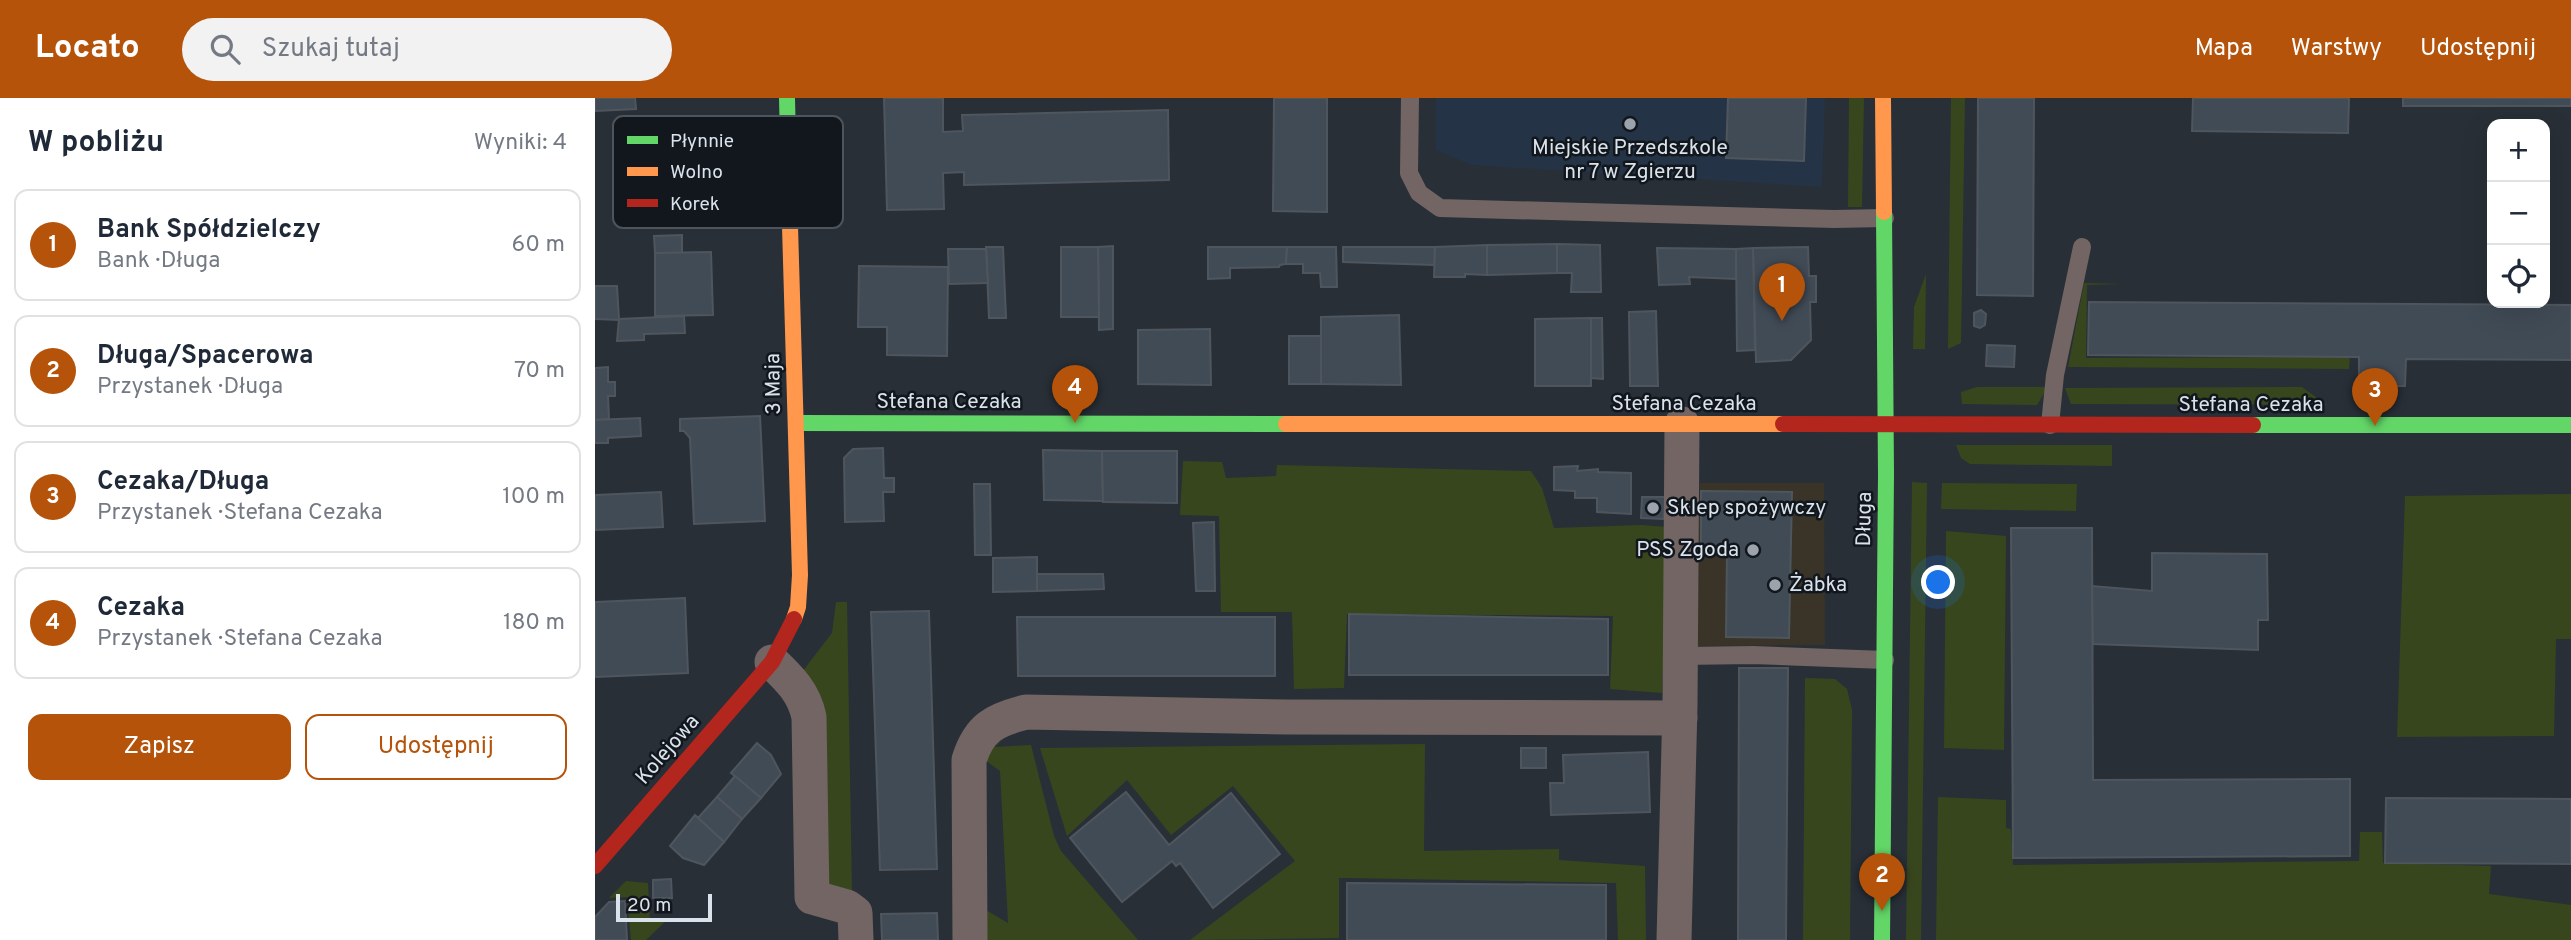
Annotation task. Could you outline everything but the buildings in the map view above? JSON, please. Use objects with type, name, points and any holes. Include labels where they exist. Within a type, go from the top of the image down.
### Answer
[{"type":"main road","name":"3 Maja","points":[[787,98],[787,116]]},
{"type":"main road","name":"Długa","points":[[1881,940],[1886,425],[1883,98]]},
{"type":"main road","name":"3 Maja","points":[[772,662],[793,621],[800,590],[791,228]]},
{"type":"main road","name":"Stefana Cezaka","points":[[796,423],[2571,425]]},
{"type":"main road","name":"Kolejowa","points":[[595,866],[772,662]]},
{"type":"street","points":[[1674,940],[1680,718],[1682,425]]},
{"type":"street","points":[[772,662],[799,689],[809,717],[812,897],[847,907],[855,913],[856,940]]},
{"type":"street","points":[[970,940],[969,760],[973,746],[982,732],[1004,717],[1026,712],[1680,718]]},
{"type":"lane","points":[[1410,98],[1409,173],[1419,193],[1440,208],[1834,219],[1885,218]]},
{"type":"lane","points":[[2050,425],[2055,375],[2082,247]]},
{"type":"lane","points":[[1680,656],[1753,655],[1885,660]]},
{"type":"shaded area","name":"Miejskie Przedszkole nr 7 w Zgierzu","points":[[1436,98],[1825,98],[1822,187],[1471,165],[1436,150]]},
{"type":"shaded area","points":[[1700,483],[1824,483],[1825,645],[1695,646]]},
{"type":"green space","points":[[1849,98],[1864,98],[1862,207],[1848,207]]},
{"type":"green space","points":[[1951,98],[1965,98],[1961,343],[1948,349]]},
{"type":"green space","points":[[1926,274],[1925,349],[1913,349],[1914,307]]},
{"type":"green space","points":[[2084,283],[2124,284],[2087,285],[2086,358],[2350,355],[2349,369],[2068,367]]},
{"type":"green space","points":[[1977,387],[2048,387],[2037,405],[1962,404],[1961,392]]},
{"type":"green space","points":[[2302,387],[2327,405],[2071,404],[2065,388]]},
{"type":"green space","points":[[1956,445],[2112,445],[2112,466],[1970,464],[1961,458]]},
{"type":"green space","points":[[1183,461],[1222,462],[1226,478],[1276,476],[1277,465],[1531,471],[1542,488],[1554,528],[1641,525],[1668,527],[1662,693],[1610,689],[1613,616],[1347,614],[1344,688],[1294,689],[1292,612],[1221,612],[1219,516],[1180,515]]},
{"type":"green space","points":[[1912,482],[1927,483],[1921,940],[1906,940]]},
{"type":"green space","points":[[1942,483],[2077,484],[2076,511],[1941,509]]},
{"type":"green space","points":[[2571,494],[2571,639],[2556,639],[2554,736],[2397,737],[2405,496]]},
{"type":"green space","points":[[1946,531],[2006,536],[2004,750],[1944,748]]},
{"type":"green space","points":[[836,602],[847,602],[852,892],[826,884],[799,676],[832,633]]},
{"type":"green space","points":[[1805,678],[1835,679],[1847,689],[1852,710],[1850,940],[1803,940]]},
{"type":"green space","points":[[1018,724],[995,747],[1031,745],[1054,836],[1061,851],[1138,940],[986,940],[984,909],[1008,923],[1000,771],[982,758]]},
{"type":"green space","points":[[1425,744],[1424,851],[1559,849],[1559,860],[1645,866],[1646,940],[1618,940],[1616,883],[1339,878],[1339,938],[1190,940],[1295,861],[1233,786],[1171,835],[1127,780],[1067,836],[1040,748]]},
{"type":"green space","points":[[1938,797],[2006,800],[2006,828],[2011,829],[2013,865],[2359,861],[2360,832],[2382,832],[2383,863],[2491,866],[2489,894],[2571,905],[2571,940],[1936,940]]},
{"type":"green space","points":[[626,881],[648,883],[650,922],[669,918],[646,940],[631,940],[627,897],[609,898]]},
{"type":"traffic: fast","points":[[787,98],[787,116]]},
{"type":"traffic: fast","points":[[1882,940],[1886,474],[1884,212]]},
{"type":"traffic: fast","points":[[796,423],[1286,424]]},
{"type":"traffic: fast","points":[[2253,425],[2571,425]]},
{"type":"traffic: slow","points":[[1883,98],[1884,212]]},
{"type":"traffic: slow","points":[[790,228],[800,575],[798,607],[794,619]]},
{"type":"traffic: slow","points":[[1286,424],[1783,424]]},
{"type":"traffic: jam","points":[[1783,424],[2253,425]]},
{"type":"traffic: jam","points":[[595,866],[772,662],[794,619]]},
{"type":"place","name":"Miejskie Przedszkole nr 7 w Zgierzu","points":[[1630,124]]},
{"type":"place","name":"Bank Spółdzielczy","points":[[1782,321]]},
{"type":"place","name":"Cezaka","points":[[1075,423]]},
{"type":"place","name":"Cezaka/Długa","points":[[2375,426]]},
{"type":"place","name":"Sklep spożywczy","points":[[1653,508]]},
{"type":"place","name":"PSS Zgoda","points":[[1753,550]]},
{"type":"place","name":"Żabka","points":[[1775,585]]},
{"type":"place","name":"Długa/Spacerowa","points":[[1882,911]]}]
